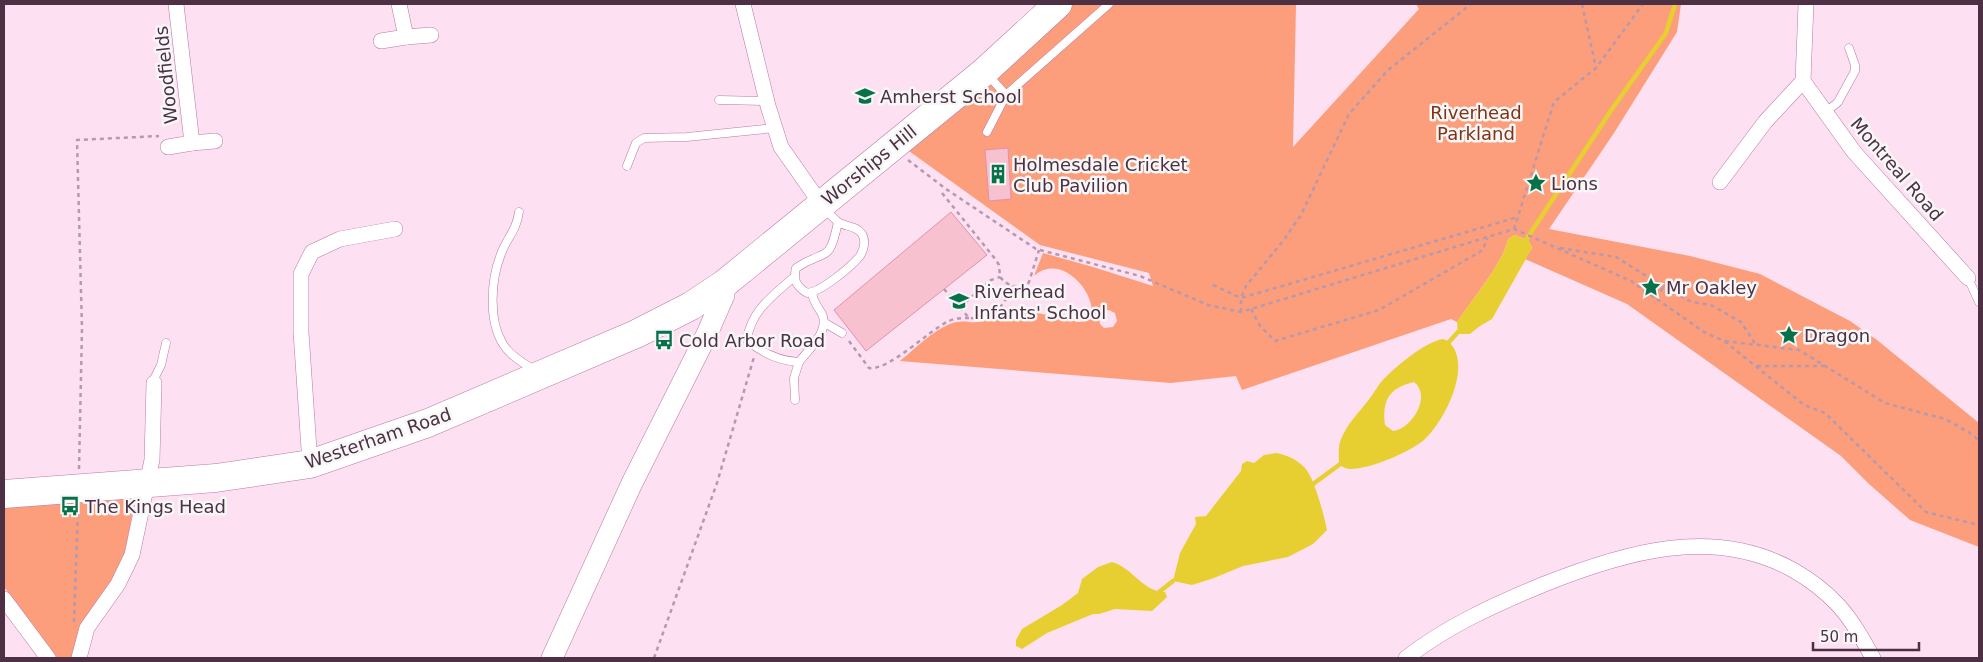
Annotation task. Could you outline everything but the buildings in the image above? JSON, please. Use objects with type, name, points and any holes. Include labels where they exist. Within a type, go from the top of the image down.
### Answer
[{"type":"highway","name":"Worships Hill","points":[[724,284],[830,213],[858,177],[891,147],[984,72],[1058,4]]},
{"type":"highway","name":"Westerham Road","points":[[4,494],[216,478],[310,464],[428,423],[636,334],[691,306],[724,284]]},
{"type":"main road","points":[[552,658],[632,484],[707,334],[724,295],[724,284]]},
{"type":"street","name":"Woodfields","points":[[176,4],[192,143]]},
{"type":"street","points":[[399,4],[406,37]]},
{"type":"street","points":[[743,4],[767,101],[781,147],[830,213]]},
{"type":"street","points":[[1720,182],[1765,122],[1803,81],[1806,4]]},
{"type":"street","points":[[381,41],[431,35]]},
{"type":"street","name":"Montreal Road","points":[[1803,81],[1854,152],[1968,278]]},
{"type":"street","name":"Woodfields","points":[[168,147],[215,140]]},
{"type":"street","points":[[310,464],[300,332],[301,274],[312,252],[340,239],[395,229]]},
{"type":"street","points":[[79,658],[87,628],[118,584],[129,562],[152,460],[154,383]]},
{"type":"street","points":[[1406,658],[1442,633],[1466,620],[1523,593],[1569,575],[1596,565],[1643,552],[1671,547],[1697,546],[1722,547],[1752,553],[1779,562],[1806,578],[1838,604],[1873,658]]},
{"type":"street","points":[[4,599],[48,658]]},
{"type":"lane","points":[[987,132],[1006,95],[1109,4]]},
{"type":"lane","points":[[1825,113],[1838,102],[1855,71],[1855,65],[1848,48]]},
{"type":"lane","points":[[984,72],[1006,95]]},
{"type":"lane","points":[[719,100],[767,101]]},
{"type":"lane","points":[[627,166],[636,143],[644,138],[687,137],[775,128]]},
{"type":"lane","points":[[519,212],[516,229],[502,252],[497,266],[494,282],[493,310],[498,334],[503,344],[512,354],[541,375]]},
{"type":"lane","points":[[830,213],[862,234],[864,243],[861,255],[812,293],[807,293],[798,286],[794,277],[796,268],[805,261],[828,253],[834,244],[830,213]]},
{"type":"lane","points":[[794,277],[765,302],[754,317],[749,330],[748,340],[757,348],[788,361],[799,362]]},
{"type":"lane","points":[[1968,278],[1979,302]]},
{"type":"lane","points":[[795,400],[794,378],[799,362],[821,335],[825,322],[822,313],[814,304],[812,293]]},
{"type":"lane","points":[[825,322],[842,333]]},
{"type":"lane","points":[[154,383],[161,365],[166,343]]},
{"type":"path","points":[[1241,312],[1241,298],[1246,286],[1284,241],[1301,215],[1349,114],[1387,71],[1471,4]]},
{"type":"path","points":[[1582,4],[1596,68]]},
{"type":"path","points":[[1514,229],[1554,102],[1596,68],[1643,4]]},
{"type":"path","points":[[73,630],[79,487],[82,330],[77,140],[158,135],[168,147]]},
{"type":"path","points":[[891,147],[968,205],[1039,250],[1140,276],[1208,304],[1241,312],[1514,229],[1631,280],[1704,332],[1724,341],[1804,405],[1825,412],[1926,512],[1979,525]]},
{"type":"path","points":[[942,193],[996,260],[999,265],[1000,277],[1012,286],[1026,286],[1029,282],[1039,250]]},
{"type":"path","points":[[1213,285],[1241,298],[1518,217]]},
{"type":"path","points":[[1251,308],[1260,326],[1276,341],[1379,310],[1483,250],[1486,238]]},
{"type":"path","points":[[1555,248],[1616,257],[1692,302],[1711,306],[1741,322],[1756,345]]},
{"type":"path","points":[[960,308],[992,280],[1000,277]]},
{"type":"path","points":[[842,333],[869,368],[873,369],[889,362],[950,320],[981,318],[999,308],[1006,301],[1012,286]]},
{"type":"path","points":[[1654,297],[1664,287]]},
{"type":"path","points":[[944,289],[969,318]]},
{"type":"path","points":[[1724,341],[1799,350],[1885,403],[1945,419],[1972,434],[1979,441]]},
{"type":"path","points":[[654,658],[717,483],[757,348]]},
{"type":"path","points":[[1756,366],[1824,366]]},
{"type":"green space","name":"Riverhead Parkland","points":[[1056,4],[1296,4],[1293,147],[1419,9],[1416,4],[1681,4],[1677,32],[1614,133],[1549,229],[1690,256],[1760,274],[1850,321],[1877,340],[1979,423],[1979,547],[1910,520],[1841,456],[1627,304],[1525,259],[1532,248],[1529,241],[1515,235],[1508,239],[1494,270],[1457,322],[1451,319],[1242,390],[1236,376],[1171,383],[900,361],[927,338],[950,324],[964,321],[983,321],[1010,307],[1079,322],[1087,321],[1091,316],[1099,318],[1100,324],[1104,328],[1113,327],[1117,321],[1115,313],[1109,310],[1103,311],[1100,315],[1092,313],[1087,293],[1073,276],[1064,271],[1054,269],[1044,270],[1034,276],[1043,253],[1153,286],[1149,273],[1040,245],[895,141]]},
{"type":"green space","points":[[136,493],[125,554],[72,658],[57,658],[4,587],[4,504]]},
{"type":"shaded area","points":[[1515,235],[1529,241],[1532,248],[1492,319],[1470,334],[1458,334],[1457,322],[1494,270],[1508,239]]},
{"type":"shaded area","points":[[1443,339],[1448,341],[1455,351],[1458,364],[1454,392],[1448,406],[1432,431],[1418,445],[1409,450],[1367,467],[1347,469],[1339,465],[1340,442],[1349,424],[1381,382],[1410,356],[1435,341]],"holes":[[[1414,382],[1419,388],[1421,395],[1420,403],[1413,418],[1400,429],[1393,431],[1385,425],[1384,416],[1389,396],[1399,388]]]},
{"type":"shaded area","points":[[1276,453],[1295,460],[1308,472],[1318,496],[1327,530],[1313,544],[1288,557],[1243,566],[1192,585],[1173,581],[1180,553],[1196,524],[1195,517],[1206,516],[1241,471],[1242,464],[1247,461],[1254,463],[1264,455]]},
{"type":"shaded area","points":[[1112,562],[1126,569],[1150,588],[1165,592],[1167,597],[1152,611],[1115,609],[1093,614],[1047,633],[1022,649],[1016,646],[1016,640],[1022,629],[1062,605],[1078,593],[1082,579],[1098,567]]},
{"type":"waterway","points":[[1526,240],[1612,109],[1666,33],[1675,4]]},
{"type":"waterway","points":[[1449,342],[1458,332]]},
{"type":"waterway","points":[[1313,484],[1339,465]]},
{"type":"waterway","points":[[1159,592],[1173,581]]},
{"type":"place","name":"Amherst School","points":[[865,96]]},
{"type":"place","name":"Holmesdale Cricket Club Pavilion","points":[[998,174]]},
{"type":"place","name":"Lions","points":[[1536,183]]},
{"type":"place","name":"Mr Oakley","points":[[1651,287]]},
{"type":"place","name":"Riverhead Infants' School","points":[[959,301]]},
{"type":"place","name":"Dragon","points":[[1789,335]]},
{"type":"place","name":"Cold Arbor Road","points":[[664,340]]},
{"type":"place","name":"The Kings Head","points":[[70,506]]}]
